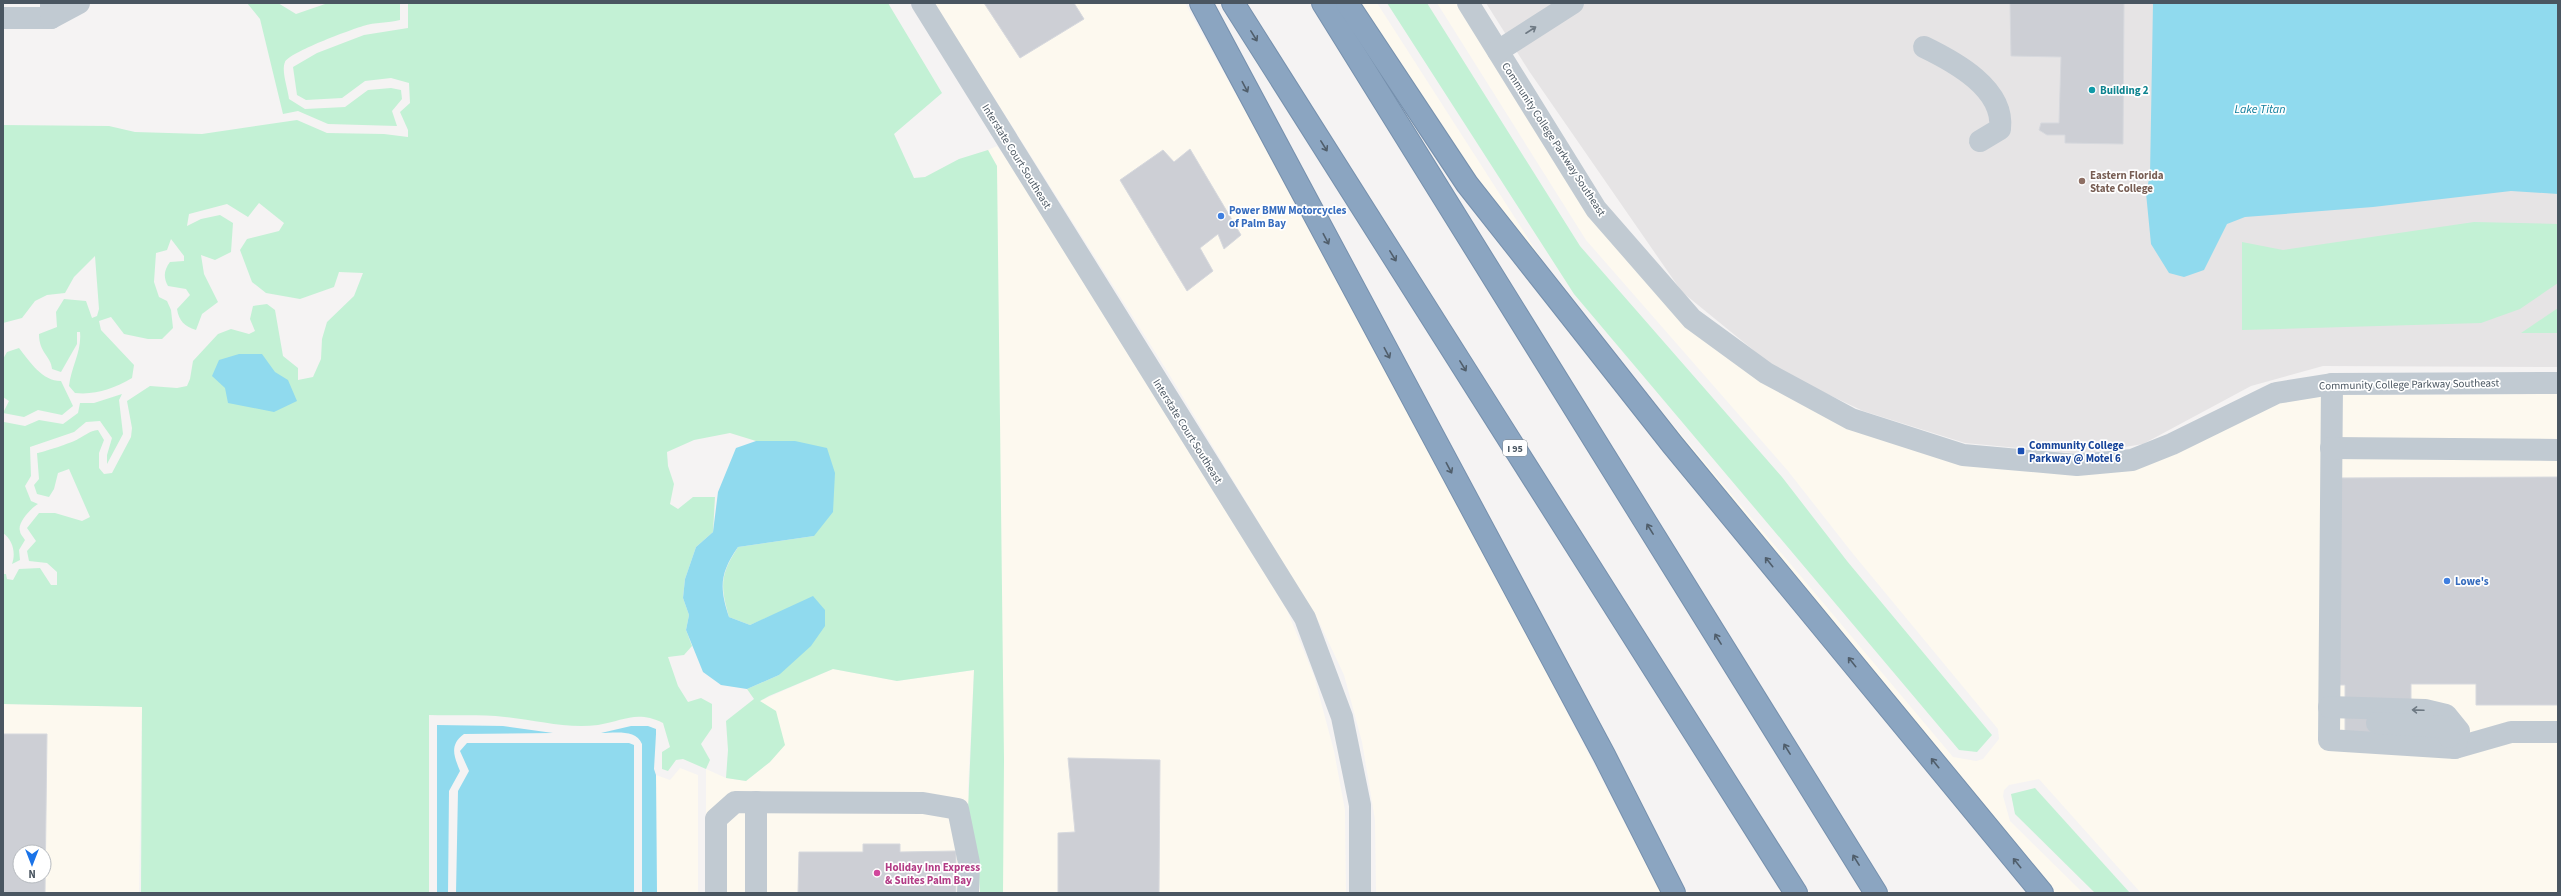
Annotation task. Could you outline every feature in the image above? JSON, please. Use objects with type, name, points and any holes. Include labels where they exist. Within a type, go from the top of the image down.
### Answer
[{"type":"highway","points":[[1201,3],[1604,756],[1674,893]]},
{"type":"highway","name":"I 95","points":[[1233,3],[1796,893]]},
{"type":"highway","points":[[1323,3],[1876,893]]},
{"type":"highway","points":[[1347,3],[1467,184],[1672,444],[2042,893]]},
{"type":"street","points":[[3,18],[51,10],[79,3]]},
{"type":"street","name":"Interstate Court Southeast","points":[[922,3],[1304,618],[1342,717],[1360,805],[1360,893]]},
{"type":"street","name":"Community College Parkway Southeast","points":[[1468,3],[1596,209],[1692,319],[1766,373],[1851,419],[1963,455],[2077,465],[2132,460],[2172,444],[2276,393],[2332,384],[2558,383]]},
{"type":"street","points":[[1498,51],[1573,3]]},
{"type":"street","points":[[1924,47],[1954,62],[1991,95],[2001,118],[2000,129],[1980,141]]},
{"type":"street","points":[[2332,384],[2328,740],[2455,748],[2511,732],[2558,732]]},
{"type":"street","points":[[2331,448],[2558,450]]},
{"type":"street","points":[[2329,714],[2425,710],[2446,715],[2459,731],[2455,748]]},
{"type":"street","points":[[716,893],[716,819],[735,802],[923,803],[958,809],[969,863],[968,893]]},
{"type":"street","points":[[756,802],[756,893]]},
{"type":"shaded area","points":[[934,3],[1185,3],[1312,231],[1477,539],[1661,893],[1376,893],[1375,820],[1362,742],[1344,675],[1320,624],[1169,374]]},
{"type":"shaded area","points":[[1359,3],[1377,3],[1551,274],[1474,177]]},
{"type":"shaded area","points":[[1437,3],[1457,3],[1589,215],[1687,327],[1847,428],[2076,476],[2279,403],[2332,395],[2558,394],[2558,893],[2141,893],[2039,779],[2009,785],[2004,790],[2003,796],[2010,821],[2083,893],[2055,893],[1626,369],[1953,757],[1976,761],[1983,759],[1999,739],[1998,729],[1854,555],[1788,471],[1586,240]]},
{"type":"shaded area","name":"Eastern Florida State College","points":[[1486,3],[2558,3],[2558,367],[2323,366],[2251,386],[2143,444],[2083,454],[1965,443],[1863,411],[1779,371],[1682,292],[1529,71]]},
{"type":"shaded area","points":[[997,146],[1012,167],[1287,610],[1314,676],[1334,751],[1345,810],[1346,893],[1000,893],[997,166],[988,150]]},
{"type":"shaded area","points":[[833,669],[897,681],[974,670],[968,789],[980,893],[706,893],[706,769],[726,778],[746,781],[770,762],[760,701]]},
{"type":"shaded area","points":[[3,704],[142,707],[139,893],[3,893]]},
{"type":"shaded area","points":[[680,768],[698,775],[698,893],[657,893],[656,775],[670,780]]},
{"type":"green space","points":[[247,3],[278,3],[296,14],[328,3],[400,3],[400,20],[368,25],[346,32],[297,53],[285,62],[284,66],[289,99],[305,109],[345,107],[368,90],[391,88],[401,90],[402,99],[392,111],[397,126],[328,124],[298,111],[283,114],[260,19]]},
{"type":"green space","points":[[408,3],[888,3],[942,93],[894,134],[914,178],[925,177],[959,159],[988,150],[997,166],[1004,760],[1003,893],[980,893],[978,861],[968,810],[974,670],[897,681],[833,669],[769,696],[760,701],[776,711],[785,745],[770,762],[746,781],[726,778],[728,750],[726,721],[754,699],[747,689],[779,675],[825,610],[778,613],[750,625],[729,617],[724,596],[723,580],[725,573],[738,547],[814,536],[795,441],[756,441],[730,433],[694,440],[667,452],[668,466],[674,484],[670,504],[678,509],[693,497],[715,497],[713,532],[696,547],[685,579],[683,598],[689,615],[686,630],[692,646],[684,655],[668,657],[678,686],[688,702],[701,698],[712,704],[712,728],[701,744],[710,760],[706,769],[683,759],[676,760],[668,771],[662,769],[662,752],[670,747],[663,723],[645,717],[630,718],[598,725],[574,726],[496,716],[429,715],[429,893],[141,893],[142,707],[3,704],[3,574],[6,574],[7,579],[13,580],[19,569],[40,568],[51,585],[57,585],[57,572],[47,563],[29,561],[27,551],[36,541],[27,528],[39,513],[55,513],[82,521],[90,517],[69,469],[58,473],[54,489],[49,497],[37,494],[34,485],[39,479],[37,453],[70,442],[90,432],[98,430],[104,440],[99,453],[99,468],[104,474],[112,473],[131,437],[132,428],[127,401],[150,386],[177,388],[187,386],[190,379],[193,361],[218,334],[231,329],[249,334],[255,331],[250,319],[253,306],[267,304],[275,310],[283,356],[298,368],[298,380],[313,377],[321,359],[322,339],[327,322],[354,296],[363,273],[339,272],[334,287],[300,299],[266,293],[252,282],[240,250],[247,239],[279,231],[284,223],[259,203],[248,217],[227,204],[189,214],[187,226],[201,219],[220,215],[233,223],[231,252],[215,260],[201,255],[204,274],[218,302],[202,314],[196,330],[185,325],[181,320],[177,309],[190,295],[186,289],[168,286],[166,283],[166,268],[170,262],[184,261],[184,256],[171,239],[167,250],[156,253],[154,282],[159,297],[167,301],[171,310],[173,328],[162,339],[148,339],[124,334],[111,317],[99,321],[101,330],[134,365],[132,378],[118,385],[97,392],[75,393],[69,386],[78,352],[80,332],[77,332],[77,344],[61,372],[52,369],[50,361],[41,346],[39,334],[57,327],[56,312],[64,299],[86,301],[92,318],[97,316],[99,309],[95,256],[74,277],[65,293],[47,295],[35,301],[22,318],[3,323],[3,125],[109,126],[135,132],[202,134],[297,120],[327,133],[384,134],[408,137],[408,130],[400,112],[410,103],[409,83],[391,78],[365,81],[342,98],[306,100],[297,95],[293,67],[317,53],[364,35],[408,28]]},
{"type":"green space","points":[[1387,3],[1427,3],[1580,246],[1782,477],[1847,561],[1992,735],[1977,752],[1959,750],[1574,294]]},
{"type":"green space","points":[[2474,222],[2558,224],[2558,283],[2520,309],[2481,323],[2242,330],[2242,242],[2283,250]]},
{"type":"green space","points":[[2558,308],[2558,333],[2521,333]]},
{"type":"green space","points":[[19,348],[32,365],[42,374],[48,378],[61,381],[73,406],[62,415],[38,410],[24,417],[3,413],[9,401],[3,397],[3,359],[7,352]]},
{"type":"green space","points":[[122,394],[119,400],[123,434],[107,464],[107,455],[112,438],[100,421],[86,422],[74,432],[30,447],[31,476],[25,486],[31,501],[38,504],[28,512],[21,524],[20,532],[25,540],[19,550],[20,560],[12,564],[14,556],[13,547],[9,539],[3,533],[4,422],[25,426],[39,420],[63,424],[78,413],[80,403],[94,403]]},
{"type":"green space","points":[[2035,788],[2130,893],[2095,893],[2015,814],[2011,794]]},
{"type":"water","name":"Lake Titan","points":[[2153,3],[2558,3],[2558,194],[2511,191],[2373,207],[2245,217],[2227,224],[2204,270],[2184,277],[2169,273],[2151,244],[2146,193],[2150,175]]},
{"type":"water","points":[[239,354],[262,354],[275,372],[288,380],[297,401],[274,412],[228,403],[225,388],[212,376],[219,360]]},
{"type":"water","points":[[756,441],[795,441],[827,448],[835,473],[833,512],[814,536],[738,547],[728,565],[723,580],[723,589],[729,617],[750,625],[813,596],[825,610],[825,626],[811,646],[779,675],[747,689],[721,685],[703,672],[686,630],[689,615],[683,598],[685,579],[696,547],[713,532],[718,492],[736,448]]},
{"type":"water","points":[[437,725],[503,726],[553,733],[464,734],[456,742],[454,751],[460,771],[449,791],[448,893],[437,893]]},
{"type":"water","points":[[631,726],[648,726],[656,729],[654,769],[656,775],[657,893],[642,893],[642,744],[639,739],[630,734],[601,733]]},
{"type":"water","points":[[467,743],[629,743],[634,745],[634,893],[456,893],[458,791],[469,771],[460,751]]},
{"type":"building","points":[[984,3],[1074,3],[1084,19],[1020,58]]},
{"type":"building","name":"Building 2","points":[[2010,3],[2124,3],[2123,144],[2065,143],[2065,135],[2047,135],[2039,130],[2041,123],[2059,123],[2061,57],[2011,56]]},
{"type":"building","points":[[1190,149],[1241,235],[1224,249],[1218,234],[1200,248],[1213,271],[1187,291],[1120,180],[1163,150],[1174,162]]},
{"type":"building","name":"Lowe's","points":[[2558,477],[2558,705],[2476,705],[2476,684],[2411,684],[2411,733],[2345,733],[2345,685],[2336,685],[2335,478]]},
{"type":"building","points":[[3,734],[47,734],[46,844],[12,844],[12,884],[45,884],[45,893],[3,893]]},
{"type":"building","points":[[1068,758],[1160,760],[1159,893],[1058,893],[1058,833],[1075,832]]},
{"type":"building","name":"Holiday Inn Express & Suites Palm Bay","points":[[863,844],[900,844],[900,852],[956,851],[956,893],[798,893],[799,852],[863,852]]},
{"type":"place","name":"Building 2","points":[[2092,90]]},
{"type":"place","name":"Eastern Florida State College","points":[[2082,181]]},
{"type":"place","name":"Power BMW Motorcycles of Palm Bay","points":[[1221,216]]},
{"type":"place","name":"Community College Parkway @ Motel 6","points":[[2021,451]]},
{"type":"place","name":"Lowe's","points":[[2447,581]]},
{"type":"place","name":"Holiday Inn Express & Suites Palm Bay","points":[[877,873]]}]
